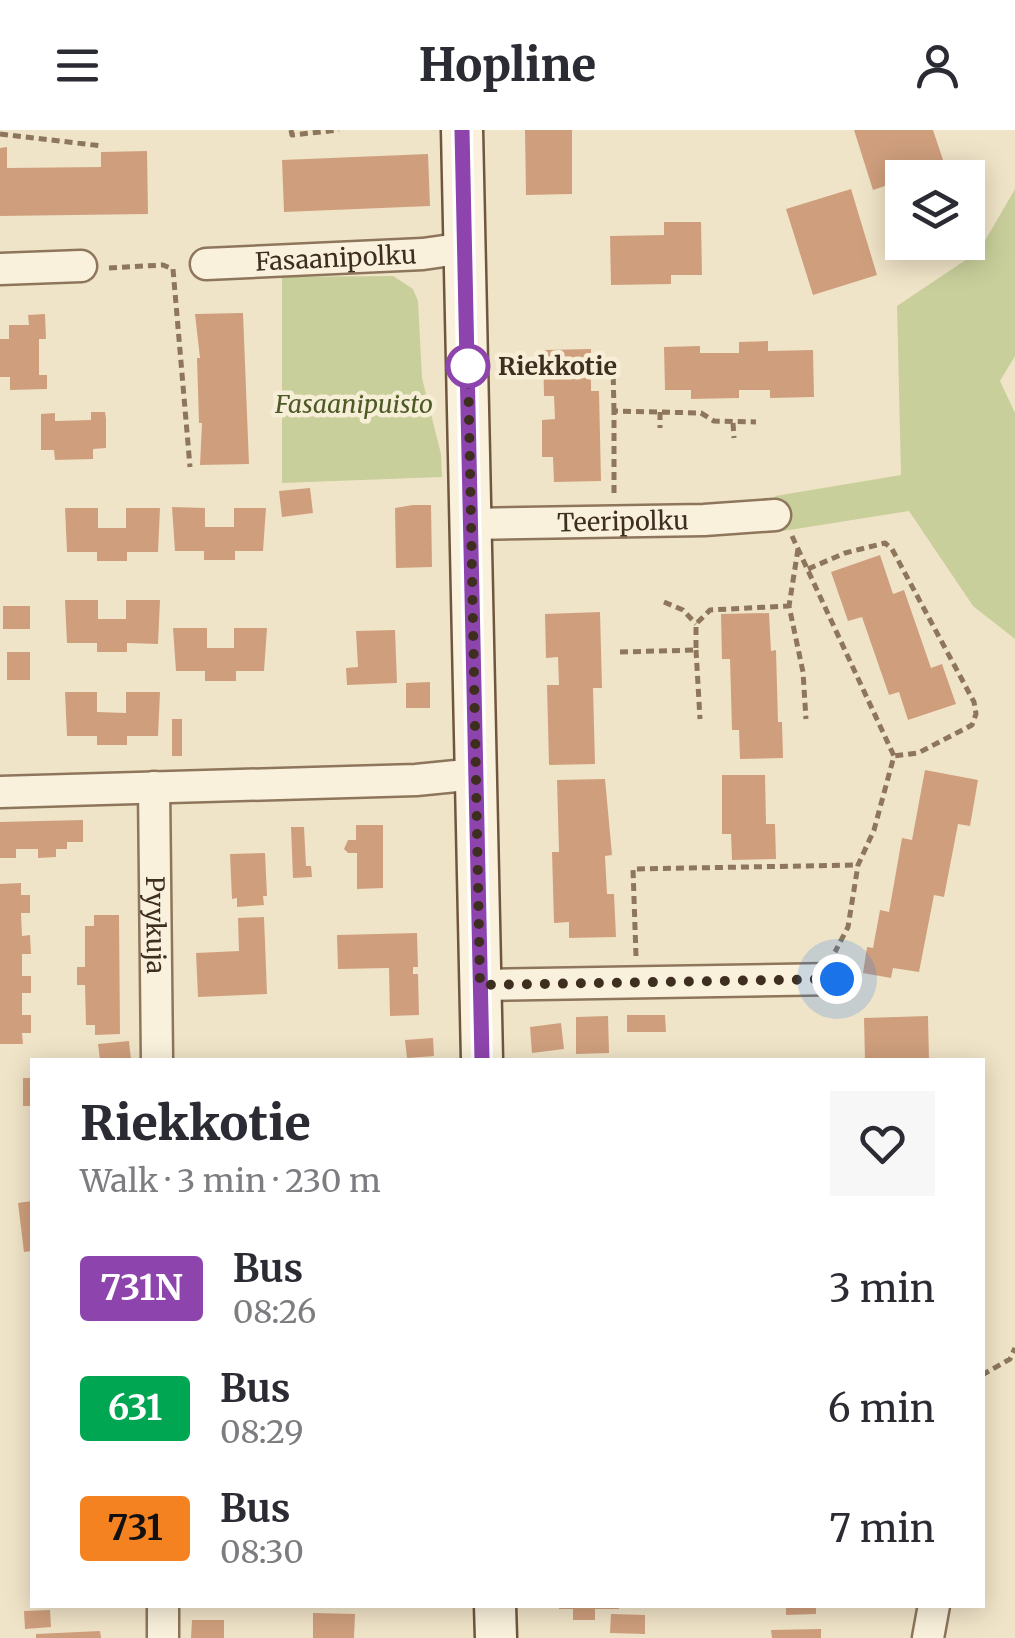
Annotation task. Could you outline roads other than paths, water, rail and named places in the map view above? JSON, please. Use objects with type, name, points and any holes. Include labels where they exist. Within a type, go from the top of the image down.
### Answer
[{"type":"street","points":[[462,130],[482,1058]]},
{"type":"street","name":"Fasaanipolku","points":[[206,264],[423,254],[465,248]]},
{"type":"street","points":[[0,270],[81,266]]},
{"type":"street","name":"Teeripolku","points":[[471,524],[774,515]]},
{"type":"street","points":[[0,792],[416,780],[476,774]]},
{"type":"street","name":"Pyykuja","points":[[154,788],[157,1058]]},
{"type":"street","points":[[480,985],[830,979]]},
{"type":"street","points":[[163,1608],[163,1638]]},
{"type":"street","points":[[495,1608],[496,1638]]},
{"type":"street","points":[[928,1638],[933,1608]]},
{"type":"place","name":"Riekkotie","points":[[468,366]]},
{"type":"park label","name":"Fasaanipuisto","points":[[354,404]]}]
